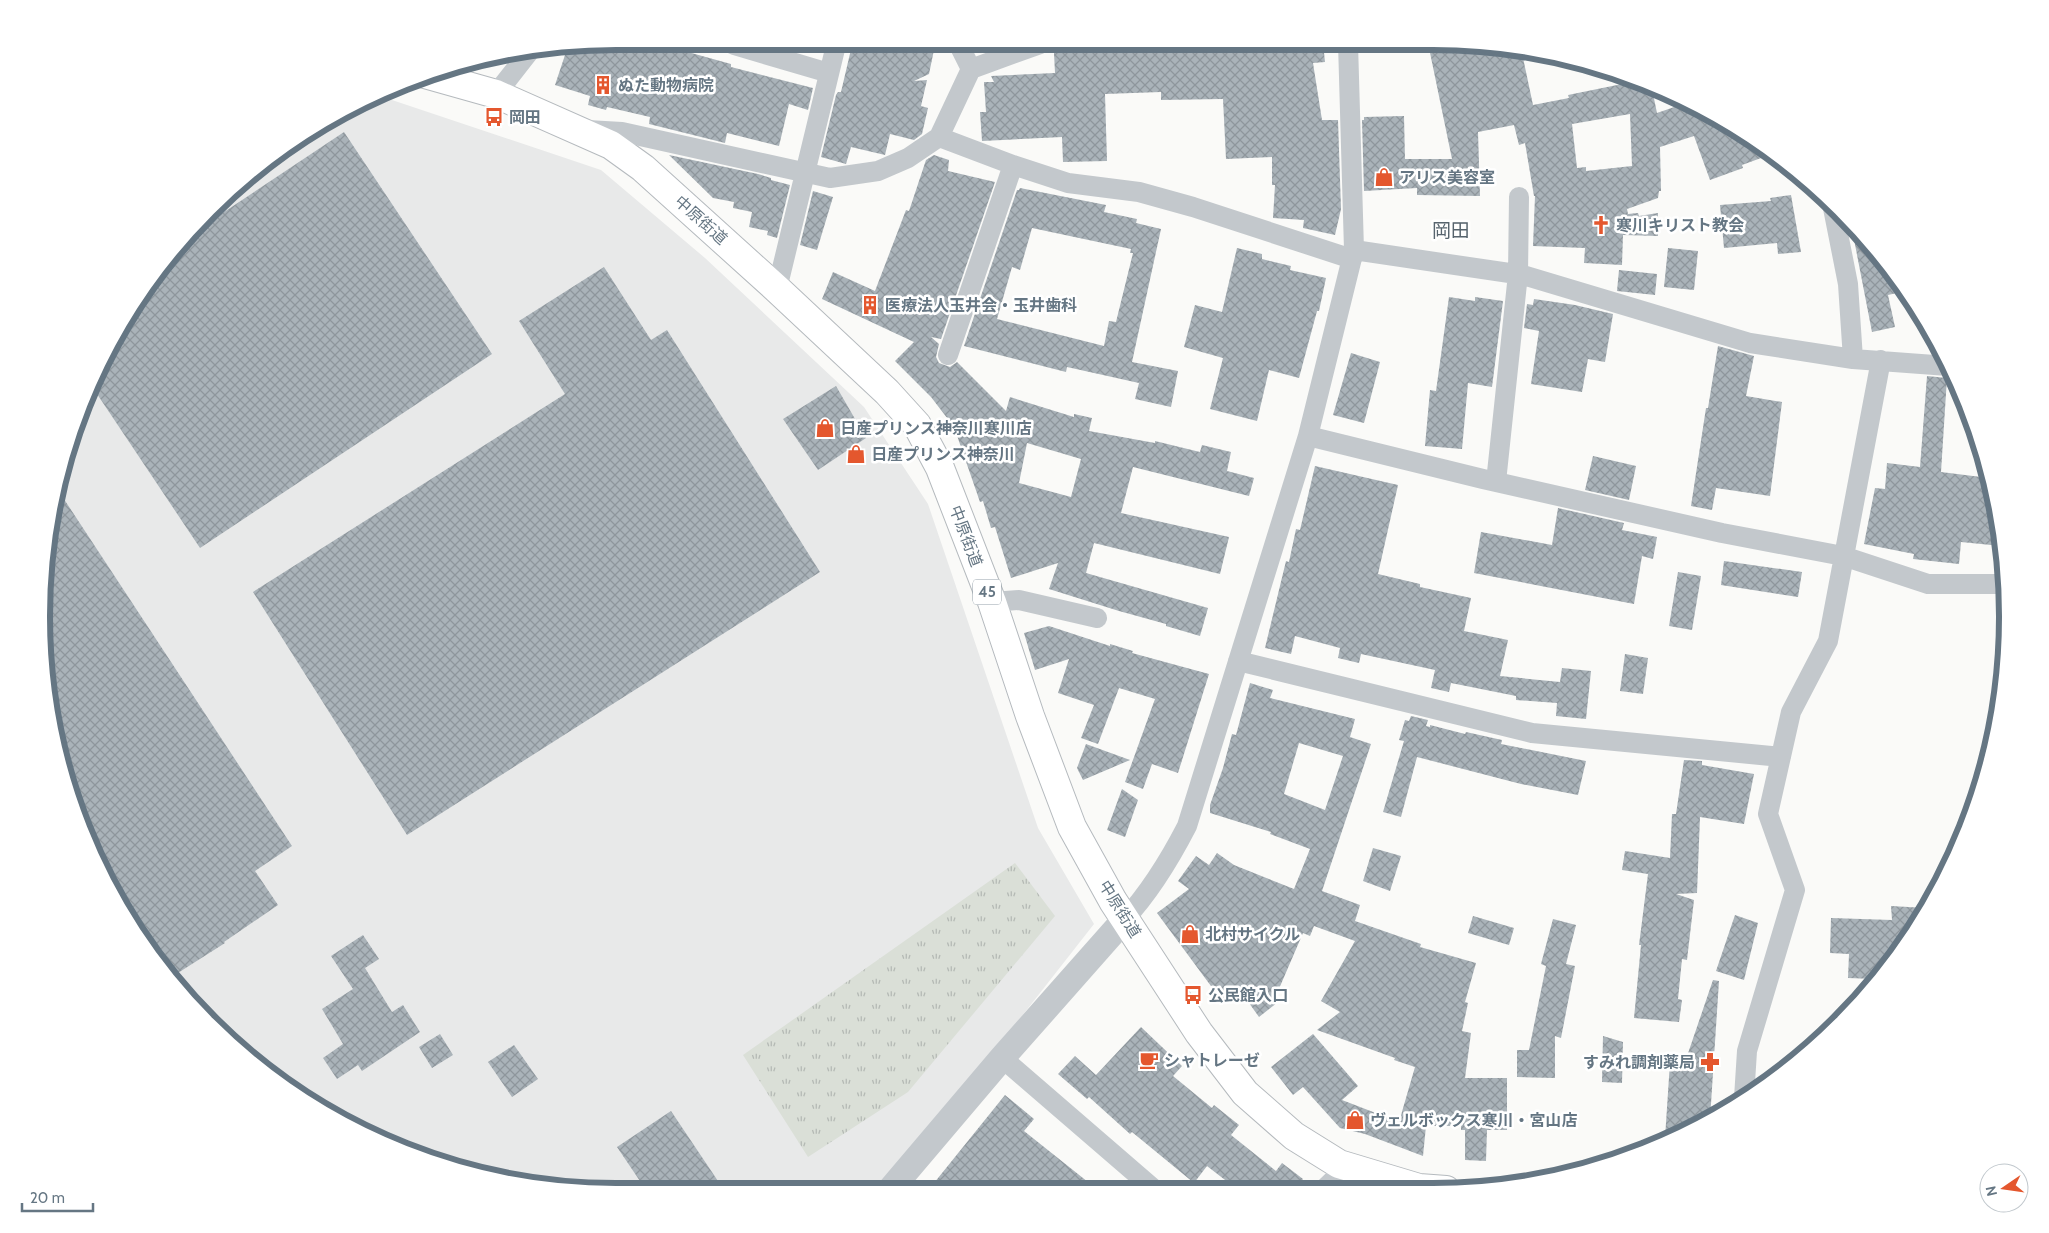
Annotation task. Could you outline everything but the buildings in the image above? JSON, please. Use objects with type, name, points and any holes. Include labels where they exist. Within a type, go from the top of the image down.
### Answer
[{"type":"main road","name":"中原街道","points":[[440,78],[496,94],[578,130],[611,145],[643,168],[887,392],[917,425],[940,468],[992,602],[1030,716],[1072,827],[1124,920],[1199,1033],[1245,1093],[1294,1136],[1339,1164],[1403,1183]]},
{"type":"street","points":[[748,50],[829,73]]},
{"type":"street","points":[[777,289],[835,50]]},
{"type":"street","points":[[962,50],[971,69]]},
{"type":"street","points":[[578,130],[622,132],[830,178],[878,171],[908,158],[939,137],[971,69],[1023,50]]},
{"type":"street","points":[[896,1183],[1002,1058],[1137,906],[1172,856],[1187,826],[1308,436],[1353,255],[1348,50]]},
{"type":"street","points":[[496,94],[524,58]]},
{"type":"street","points":[[939,137],[1013,165],[1068,182],[1139,192],[1353,255],[1518,274],[1750,343],[1853,359],[1941,365]]},
{"type":"street","points":[[948,355],[1013,165]]},
{"type":"street","points":[[1496,482],[1518,274],[1519,197]]},
{"type":"street","points":[[1835,218],[1848,284],[1853,359]]},
{"type":"street","points":[[1745,1090],[1747,1051],[1795,890],[1768,814],[1791,712],[1828,641],[1881,360]]},
{"type":"street","points":[[1308,436],[1496,482],[1722,533],[1843,556],[1928,584],[1998,584]]},
{"type":"street","points":[[992,602],[1019,600],[1097,618]]},
{"type":"street","points":[[1238,661],[1532,733],[1781,757]]},
{"type":"street","points":[[1002,1058],[1147,1183]]},
{"type":"street","points":[[1330,1183],[1347,1166]]},
{"type":"shaded area","points":[[387,99],[601,170],[705,258],[864,407],[928,504],[1038,828],[1094,924],[982,1067],[882,1183],[616,1183],[579,1182],[543,1178],[470,1164],[434,1153],[366,1125],[333,1107],[302,1088],[243,1042],[216,1017],[167,961],[145,931],[108,867],[80,799],[69,763],[61,727],[51,654],[51,579],[55,543],[69,470],[80,434],[108,366],[126,333],[145,302],[191,243],[216,216],[272,167],[302,145],[333,126]]},
{"type":"green space","points":[[1015,863],[1055,916],[908,1092],[808,1157],[743,1055]]},
{"type":"place","name":"ぬた動物病院","points":[[603,85]]},
{"type":"place","name":"岡田","points":[[494,117]]},
{"type":"place","name":"アリス美容室","points":[[1384,177]]},
{"type":"place","name":"寒川キリスト教会","points":[[1601,225]]},
{"type":"place","name":"医療法人玉井会・玉井歯科","points":[[870,305]]},
{"type":"place","name":"日産プリンス神奈川寒川店","points":[[825,428]]},
{"type":"place","name":"日産プリンス神奈川","points":[[856,454]]},
{"type":"place","name":"北村サイクル","points":[[1190,934]]},
{"type":"place","name":"公民館入口","points":[[1193,995]]},
{"type":"place","name":"シャトレーゼ","points":[[1149,1060]]},
{"type":"place","name":"すみれ調剤薬局","points":[[1710,1062]]},
{"type":"place","name":"ヴェルボックス寒川・宮山店","points":[[1355,1120]]},
{"type":"district","name":"岡田","points":[[1451,230]]}]
